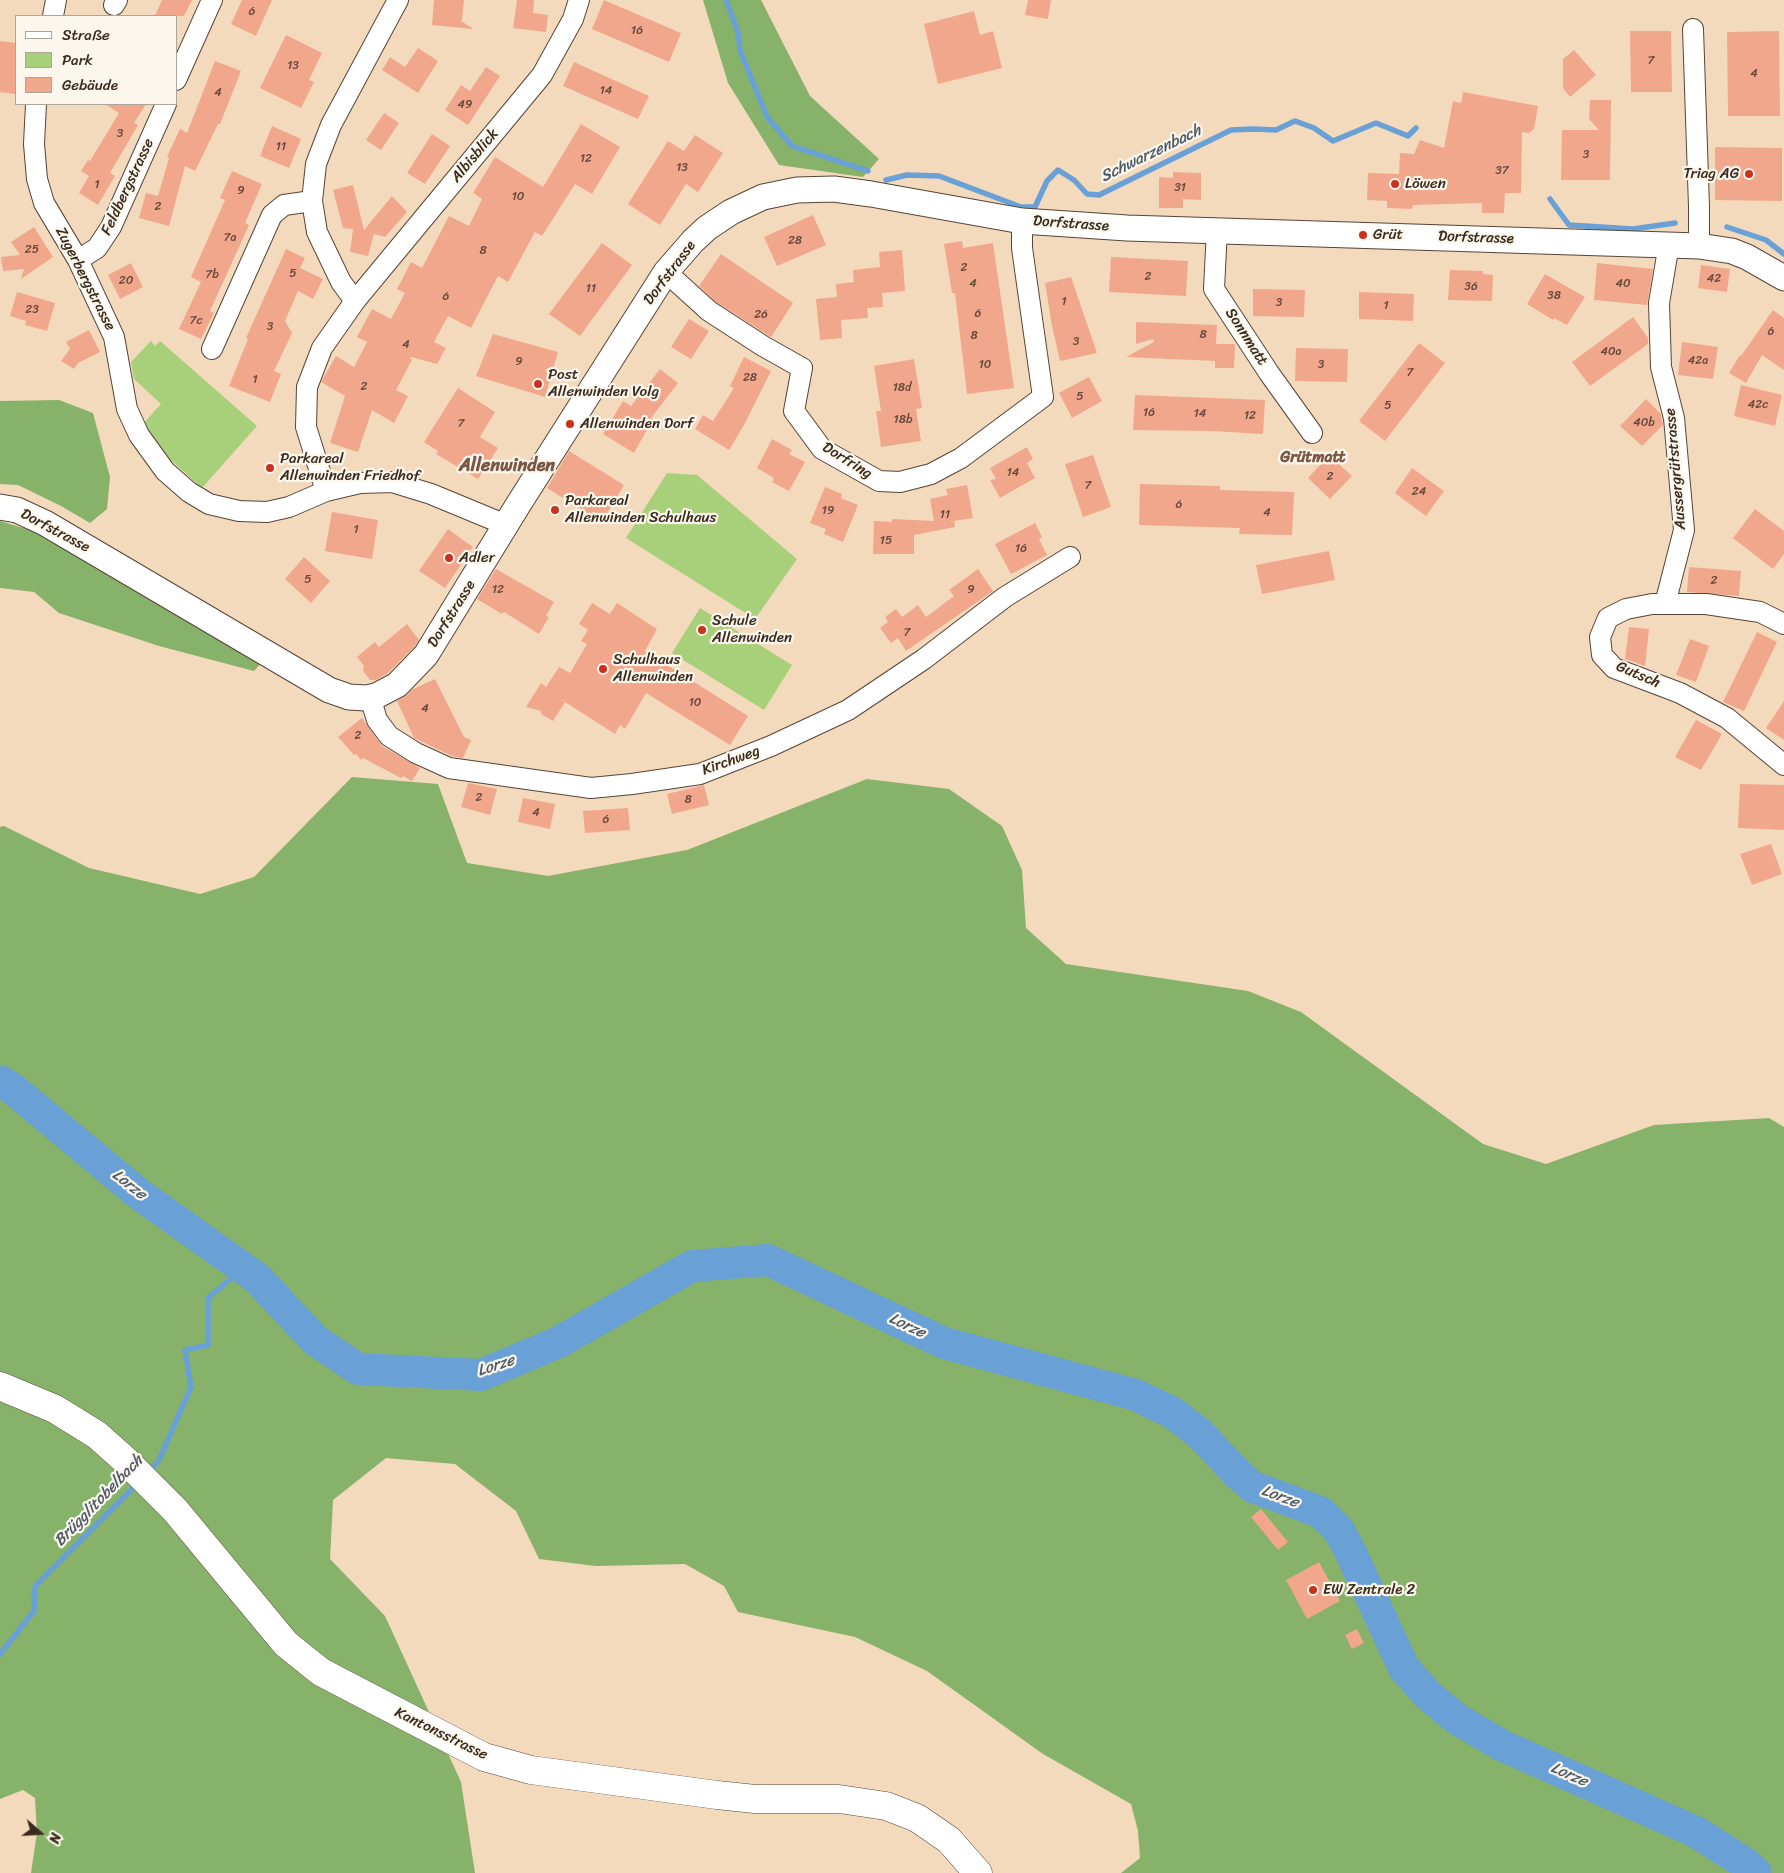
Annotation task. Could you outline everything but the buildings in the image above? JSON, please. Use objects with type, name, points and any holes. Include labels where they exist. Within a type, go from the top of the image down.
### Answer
[{"type":"main road","name":"Kantonsstrasse","points":[[0,1386],[55,1409],[97,1435],[175,1510],[286,1644],[321,1672],[484,1756],[531,1770],[717,1795],[755,1798],[839,1799],[886,1806],[917,1818],[949,1840],[978,1873]]},
{"type":"street","points":[[53,15],[56,0]]},
{"type":"street","points":[[178,76],[212,0]]},
{"type":"street","points":[[355,301],[341,282],[316,232],[312,202],[316,164],[331,126],[398,0]]},
{"type":"street","name":"Albisblick","points":[[326,491],[306,427],[307,387],[322,348],[355,301],[542,75],[573,20],[579,0]]},
{"type":"street","points":[[1692,29],[1700,207],[1699,246]]},
{"type":"street","name":"Zugerbergstrasse","points":[[36,105],[34,144],[37,179],[44,203],[78,260],[114,337],[127,409],[139,435],[165,470],[189,492],[209,504],[240,511],[267,512],[289,508],[326,491],[360,483],[392,482],[431,494],[506,525]]},
{"type":"street","name":"Feldbergstrasse","points":[[78,260],[98,248],[112,227],[166,105]]},
{"type":"street","name":"Dorfstrasse","points":[[0,507],[17,510],[46,523],[329,690],[349,697],[370,697],[397,685],[426,655],[666,272],[707,228],[731,212],[763,197],[797,190],[834,189],[1022,221],[1127,228],[1699,246],[1732,251],[1747,257],[1784,278]]},
{"type":"street","points":[[212,349],[272,215],[284,205],[312,202]]},
{"type":"street","name":"Dorfring","points":[[666,272],[709,311],[763,346],[802,368],[794,411],[822,449],[879,481],[900,482],[931,474],[961,458],[1042,397],[1022,248],[1022,221]]},
{"type":"street","name":"Sonnmatt","points":[[1217,230],[1214,289],[1312,433]]},
{"type":"street","name":"Aussergrütstrasse","points":[[1665,604],[1684,530],[1674,418],[1661,367],[1659,303],[1669,244]]},
{"type":"street","name":"Kirchweg","points":[[370,697],[377,720],[389,736],[416,753],[449,768],[591,788],[700,774],[771,746],[848,710],[924,659],[1005,597],[1070,557]]},
{"type":"street","name":"Gutsch","points":[[1784,624],[1760,612],[1706,604],[1652,604],[1626,609],[1608,618],[1600,637],[1602,655],[1614,668],[1680,693],[1727,718],[1784,764]]},
{"type":"green space","points":[[703,0],[761,0],[810,96],[879,159],[863,177],[779,165],[728,83]]},
{"type":"green space","points":[[151,341],[155,346],[160,341],[257,426],[202,488],[163,453],[142,425],[161,404],[134,379],[131,362]]},
{"type":"green space","points":[[59,400],[93,413],[110,477],[107,509],[90,523],[18,485],[0,484],[0,401]]},
{"type":"green space","points":[[667,473],[697,475],[797,559],[755,619],[626,538]]},
{"type":"green space","points":[[0,521],[43,534],[261,663],[254,671],[159,646],[59,613],[34,592],[0,588]]},
{"type":"green space","points":[[700,608],[792,665],[764,710],[672,653]]},
{"type":"green space","points":[[352,777],[438,784],[467,863],[548,876],[687,850],[867,779],[949,789],[1002,826],[1022,870],[1026,928],[1066,964],[1248,991],[1301,1012],[1483,1144],[1546,1164],[1654,1125],[1769,1118],[1784,1127],[1784,1873],[1121,1873],[1140,1858],[1138,1831],[1131,1804],[1043,1754],[927,1671],[855,1637],[738,1612],[724,1586],[685,1564],[596,1566],[539,1559],[516,1511],[455,1464],[386,1458],[333,1500],[330,1559],[385,1616],[461,1782],[475,1873],[31,1873],[37,1833],[35,1798],[23,1790],[0,1799],[0,827],[4,826],[89,868],[200,894],[254,877]]},
{"type":"waterway","name":"Schwarzenbach","points":[[726,0],[738,32],[740,50],[767,117],[792,146],[868,171]]},
{"type":"waterway","name":"Schwarzenbach","points":[[886,180],[907,175],[939,176],[1021,207],[1035,207],[1047,181],[1058,170],[1074,180],[1087,194],[1099,195],[1231,130],[1276,130],[1295,121],[1314,128],[1333,141],[1376,123],[1408,136],[1416,128]]},
{"type":"waterway","name":"Schwarzenbach","points":[[1550,199],[1569,225],[1633,229],[1675,223]]},
{"type":"waterway","name":"Schwarzenbach","points":[[1727,227],[1766,240],[1784,254]]},
{"type":"waterway","name":"Lorze","points":[[0,1081],[13,1089],[139,1194],[257,1278],[315,1340],[358,1369],[481,1375],[559,1342],[692,1266],[768,1260],[944,1343],[1136,1395],[1173,1413],[1199,1433],[1253,1487],[1320,1512],[1330,1521],[1340,1532],[1350,1551],[1404,1668],[1428,1695],[1457,1719],[1501,1745],[1696,1832],[1748,1865],[1756,1873]]},
{"type":"waterway","name":"Brügglitobelbach","points":[[148,1472],[159,1460],[191,1387],[185,1350],[208,1345],[208,1298],[243,1268]]},
{"type":"waterway","name":"Brügglitobelbach","points":[[0,1654],[34,1611],[35,1586],[138,1483]]},
{"type":"place","name":"Triag AG","points":[[1749,174]]},
{"type":"place","name":"Löwen","points":[[1395,184]]},
{"type":"place","name":"Grüt","points":[[1363,235]]},
{"type":"place","name":"Post Allenwinden Volg","points":[[538,384]]},
{"type":"place","name":"Allenwinden Dorf","points":[[570,424]]},
{"type":"place","name":"Parkareal Allenwinden Friedhof","points":[[270,468]]},
{"type":"place","name":"Parkareal Allenwinden Schulhaus","points":[[555,510]]},
{"type":"place","name":"Adler","points":[[449,558]]},
{"type":"place","name":"Schule Allenwinden","points":[[702,630]]},
{"type":"place","name":"Schulhaus Allenwinden","points":[[603,669]]},
{"type":"place","name":"EW Zentrale 2","points":[[1313,1590]]},
{"type":"district","name":"Grütmatt","points":[[1313,458]]},
{"type":"district","name":"Allenwinden","points":[[507,466]]}]
